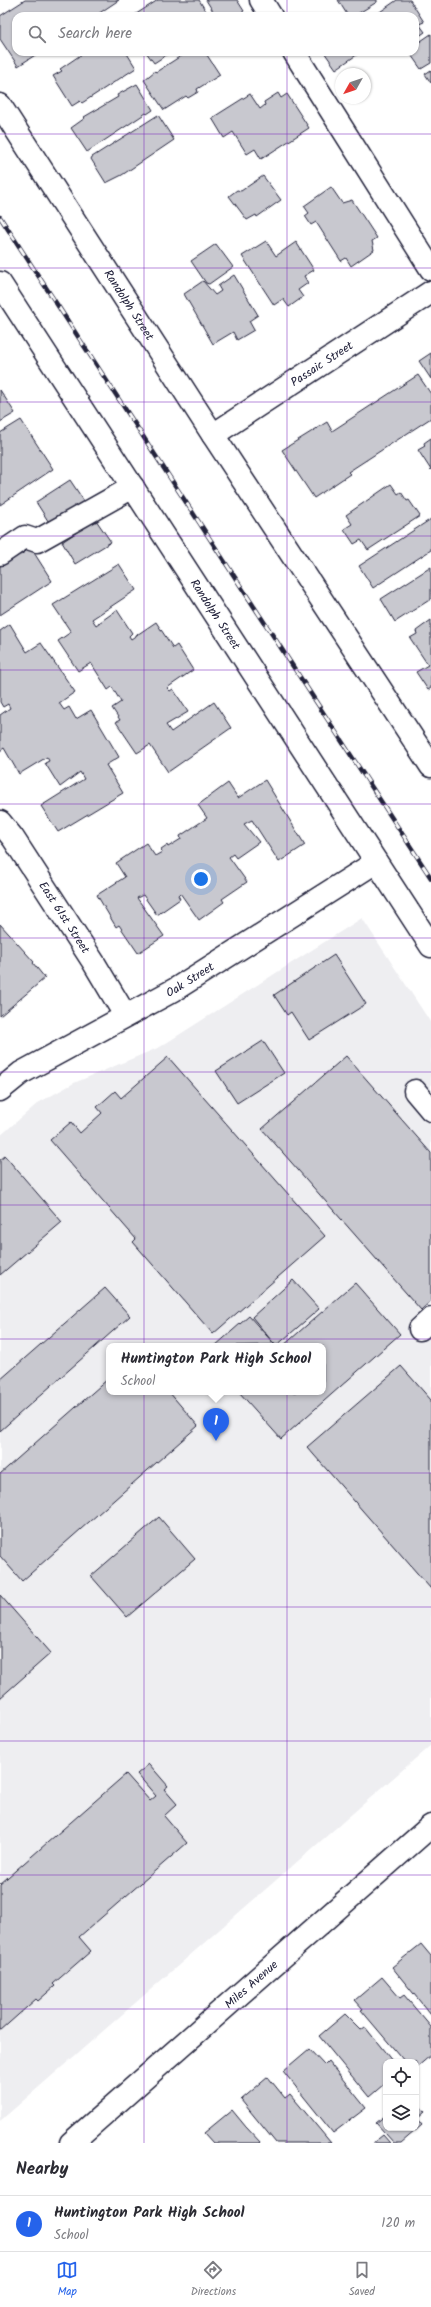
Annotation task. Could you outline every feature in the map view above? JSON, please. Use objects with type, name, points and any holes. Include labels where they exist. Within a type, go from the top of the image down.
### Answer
[{"type":"street","points":[[260,0],[268,12]]},
{"type":"street","points":[[297,56],[431,269]]},
{"type":"street","name":"Randolph Street","points":[[0,105],[213,435],[431,766]]},
{"type":"street","name":"Randolph Street","points":[[0,283],[431,946]]},
{"type":"street","name":"Passaic Street","points":[[213,435],[431,292]]},
{"type":"street","points":[[0,554],[25,538],[37,541],[133,487]]},
{"type":"street","name":"East 61st Street","points":[[0,822],[26,857],[94,963],[125,1015]]},
{"type":"street","name":"Oak Street","points":[[0,1090],[22,1073],[125,1015],[174,990],[376,862]]},
{"type":"street","points":[[415,1091],[431,1110]]},
{"type":"street","name":"Miles Avenue","points":[[71,2143],[431,1826]]},
{"type":"shaded area","points":[[362,918],[431,1023],[431,1745],[0,2121],[0,1136],[38,1103],[74,1083],[160,1047]]},
{"type":"building","points":[[25,0],[119,0],[101,12],[12,12],[12,56],[34,56],[18,66],[0,39],[0,16]]},
{"type":"building","points":[[158,0],[199,0],[206,12],[139,12]]},
{"type":"building","points":[[206,0],[237,0],[244,11],[243,12],[214,12]]},
{"type":"building","points":[[338,0],[377,0],[377,2],[361,12],[346,12]]},
{"type":"building","points":[[397,0],[410,0],[418,12],[380,12]]},
{"type":"building","points":[[419,14],[424,22],[419,24]]},
{"type":"building","points":[[419,24],[425,32],[419,36]]},
{"type":"building","points":[[431,34],[431,63],[421,69],[412,56],[419,56],[419,42]]},
{"type":"building","points":[[79,56],[128,56],[136,68],[82,103],[80,101],[72,106],[53,76],[62,71],[60,69]]},
{"type":"building","points":[[149,56],[165,56],[154,63]]},
{"type":"building","points":[[181,56],[208,56],[220,75],[197,89],[198,92],[188,98],[186,96],[164,110],[144,80],[155,71],[156,72]]},
{"type":"building","points":[[327,56],[355,56],[335,68]]},
{"type":"building","points":[[431,70],[431,83],[425,74]]},
{"type":"building","points":[[137,84],[153,110],[147,114],[146,113],[87,152],[71,128],[85,118],[84,117],[118,97],[117,95]]},
{"type":"building","points":[[278,93],[281,98],[287,94],[309,128],[261,159],[255,149],[247,154],[233,132],[224,138],[212,118],[250,94],[260,109],[265,105],[264,102]]},
{"type":"building","points":[[158,115],[174,140],[122,175],[106,183],[91,159],[92,157]]},
{"type":"building","points":[[263,176],[281,200],[257,217],[256,215],[247,220],[229,196],[237,190],[241,191]]},
{"type":"building","points":[[331,187],[342,203],[352,200],[377,238],[372,241],[374,250],[351,266],[346,258],[341,261],[316,222],[311,225],[305,216],[309,213],[304,206]]},
{"type":"building","points":[[266,241],[276,256],[296,242],[314,270],[304,276],[308,283],[298,290],[303,297],[289,307],[283,299],[274,305],[242,256]]},
{"type":"building","points":[[216,244],[233,267],[209,284],[206,283],[191,261]]},
{"type":"building","points":[[234,275],[258,315],[249,321],[254,330],[237,340],[233,332],[213,344],[184,294],[203,281],[215,295],[221,291],[218,286]]},
{"type":"building","points":[[431,353],[431,379],[419,361]]},
{"type":"building","points":[[418,375],[431,394],[431,418],[348,472],[350,474],[314,498],[282,450],[327,422],[332,431]]},
{"type":"building","points":[[0,390],[15,413],[0,422]]},
{"type":"building","points":[[21,420],[53,469],[0,505],[0,433]]},
{"type":"building","points":[[431,438],[431,470],[418,450],[425,446],[424,443]]},
{"type":"building","points":[[70,480],[84,501],[75,507],[78,511],[50,524],[36,502]]},
{"type":"building","points":[[391,484],[398,494],[401,492],[407,501],[409,500],[420,516],[368,550],[361,540],[354,544],[344,529],[352,524],[346,515]]},
{"type":"building","points":[[431,519],[431,550],[373,588],[359,566]]},
{"type":"building","points":[[96,520],[111,542],[75,564],[62,542],[80,530],[78,526],[84,522],[87,526]]},
{"type":"building","points":[[31,548],[52,581],[0,615],[0,561],[17,550],[20,555]]},
{"type":"building","points":[[119,564],[136,590],[92,619],[96,625],[117,610],[132,633],[129,636],[131,639],[156,622],[173,648],[177,645],[193,670],[167,688],[170,691],[173,689],[188,712],[166,725],[171,732],[214,702],[231,728],[168,772],[150,745],[137,753],[116,722],[120,720],[112,708],[121,702],[112,687],[108,690],[91,663],[78,671],[58,641],[71,632],[53,605]]},
{"type":"building","points":[[431,567],[431,599],[395,622],[381,599]]},
{"type":"building","points":[[431,620],[431,688],[428,690],[416,672],[428,665],[410,638],[417,634],[416,631]]},
{"type":"building","points":[[10,624],[27,652],[41,643],[75,692],[59,703],[64,710],[69,707],[76,719],[91,710],[119,757],[106,765],[123,793],[58,832],[41,806],[84,779],[80,772],[60,787],[45,763],[49,761],[47,757],[19,774],[4,748],[0,751],[0,715],[10,708],[8,704],[3,707],[0,702],[0,631]]},
{"type":"building","points":[[265,780],[305,845],[279,862],[252,820],[244,824],[259,842],[236,858],[233,854],[229,857],[247,882],[222,899],[224,902],[199,920],[180,893],[178,895],[180,899],[157,915],[143,895],[137,898],[164,936],[138,953],[119,925],[116,927],[97,895],[125,877],[116,863],[146,843],[155,856],[162,852],[161,849],[167,845],[168,847],[181,839],[180,836],[207,818],[198,805],[228,783],[238,798]]},
{"type":"building","points":[[0,924],[34,962],[33,963],[45,978],[0,1016]]},
{"type":"building","points":[[334,955],[366,1004],[309,1040],[291,1012],[287,1015],[274,995]]},
{"type":"building","points":[[263,1041],[284,1073],[237,1103],[216,1071]]},
{"type":"building","points":[[346,1056],[431,1153],[431,1301],[421,1310],[262,1129]]},
{"type":"building","points":[[168,1057],[325,1236],[213,1334],[133,1242],[136,1239],[50,1140],[71,1122],[80,1133],[102,1113],[97,1107],[115,1091],[121,1098]]},
{"type":"building","points":[[5,1156],[62,1222],[0,1275],[0,1160]]},
{"type":"building","points":[[293,1280],[319,1309],[279,1343],[274,1343],[252,1317]]},
{"type":"building","points":[[355,1283],[400,1334],[281,1439],[242,1395],[326,1395],[326,1343],[286,1343]]},
{"type":"building","points":[[105,1288],[130,1316],[0,1431],[0,1380]]},
{"type":"building","points":[[249,1316],[273,1343],[218,1343]]},
{"type":"building","points":[[401,1366],[431,1400],[431,1589],[307,1447]]},
{"type":"building","points":[[106,1381],[106,1395],[172,1395],[198,1426],[22,1581],[0,1556],[0,1474]]},
{"type":"building","points":[[159,1517],[195,1559],[127,1617],[91,1576]]},
{"type":"building","points":[[0,1595],[51,1653],[0,1698]]},
{"type":"building","points":[[149,1764],[168,1786],[164,1789],[177,1804],[164,1816],[187,1843],[79,1937],[91,1951],[53,1984],[55,1986],[38,2001],[36,1999],[0,2031],[0,1884],[126,1774],[150,1801],[156,1796],[137,1774]]},
{"type":"building","points":[[421,1944],[431,1956],[431,2015],[392,1967]]},
{"type":"building","points":[[382,1977],[400,1998],[404,1995],[431,2027],[431,2055],[419,2065],[419,2059],[402,2059],[361,2010],[363,2009],[355,2000]]},
{"type":"building","points":[[345,2014],[361,2030],[365,2027],[391,2059],[383,2059],[383,2085],[369,2097],[319,2036]]},
{"type":"building","points":[[309,2049],[324,2065],[328,2061],[366,2108],[333,2133],[283,2071]]},
{"type":"building","points":[[268,2077],[285,2098],[290,2094],[331,2143],[276,2143],[241,2100]]},
{"type":"building","points":[[419,2105],[425,2112],[419,2117]]},
{"type":"building","points":[[232,2110],[261,2143],[213,2143],[204,2133]]},
{"type":"building","points":[[383,2117],[383,2131],[376,2123]]},
{"type":"building","points":[[383,2131],[415,2131],[401,2143],[394,2143]]},
{"type":"building","points":[[383,2135],[390,2143],[373,2143]]},
{"type":"railway","points":[[0,217],[431,878]]},
{"type":"place","name":"Huntington Park High School","points":[[216,1441]]}]
